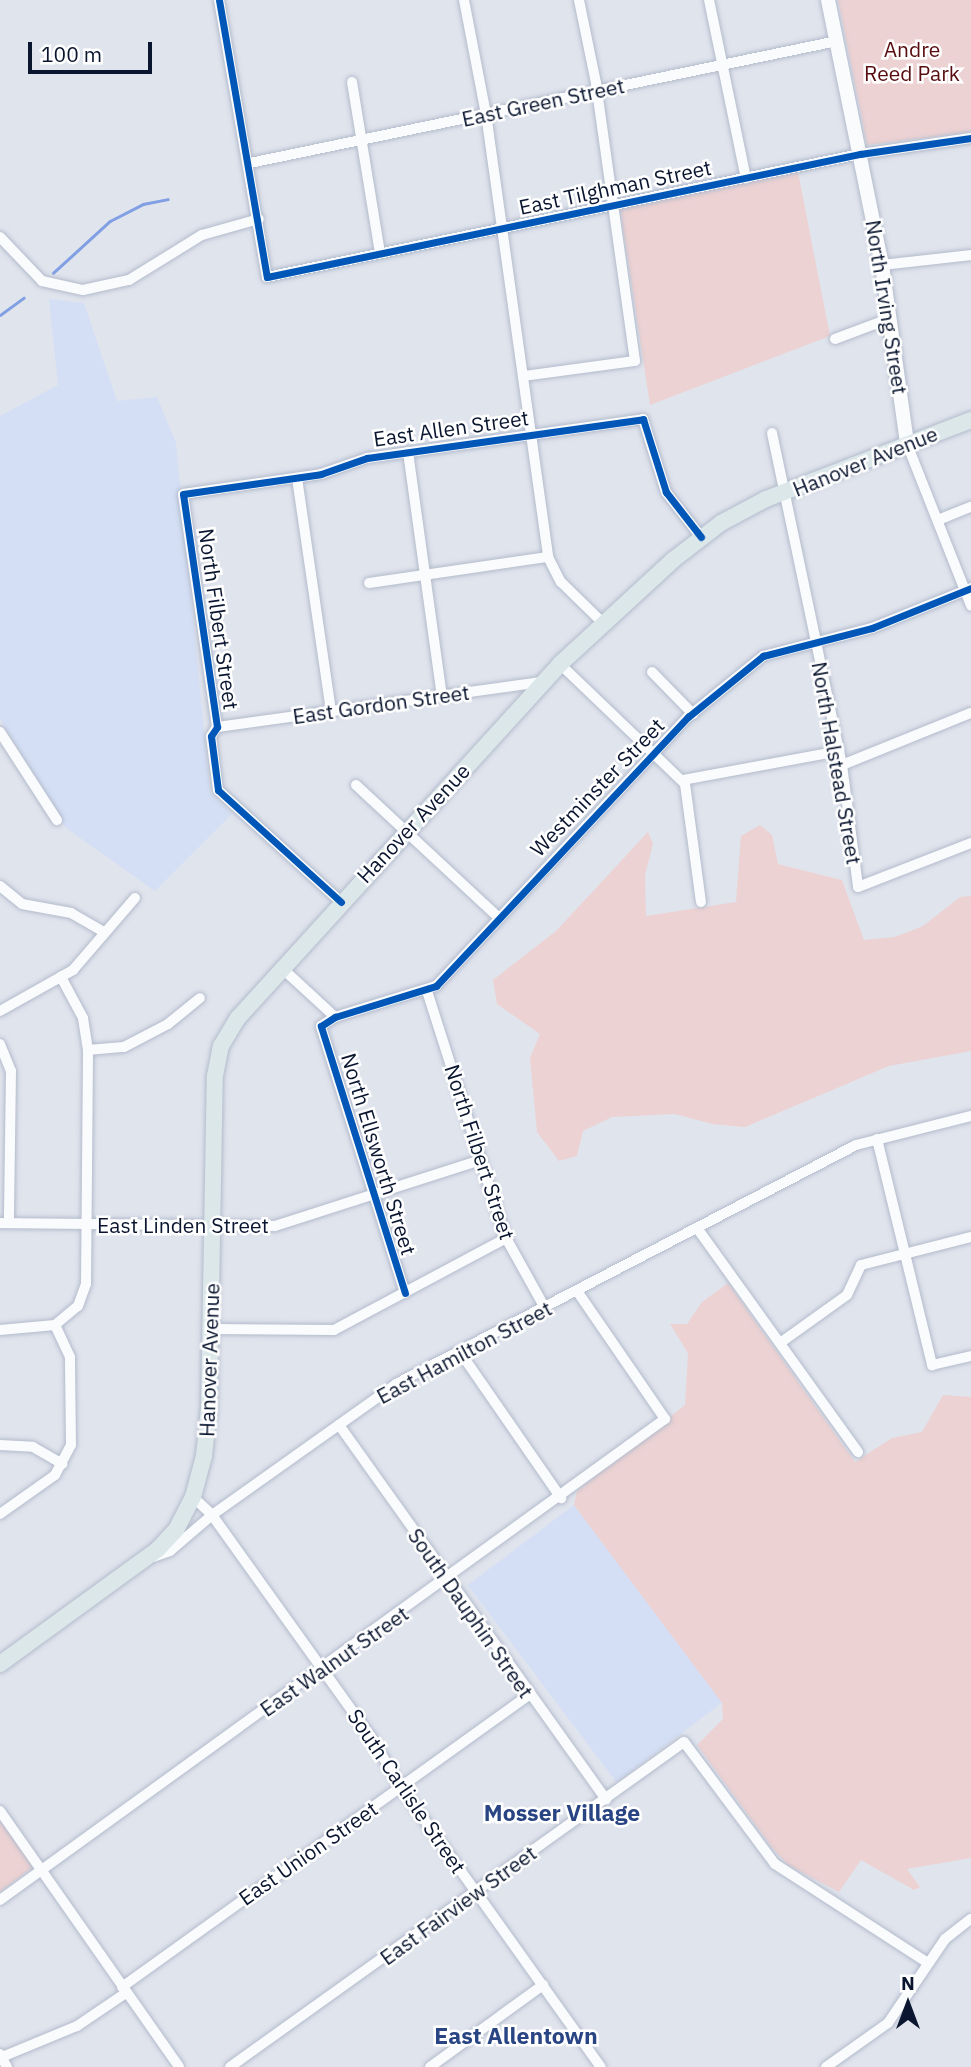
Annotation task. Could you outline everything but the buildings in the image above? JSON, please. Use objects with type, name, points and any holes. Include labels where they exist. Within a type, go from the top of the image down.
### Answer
[{"type":"main road","name":"North Irving Street","points":[[828,0],[882,265],[907,444]]},
{"type":"main road","name":"Hanover Avenue","points":[[146,1560],[176,1530],[193,1497],[206,1443],[212,1329],[217,1062],[238,1018],[405,831],[560,664],[603,622],[701,537],[742,511],[785,492],[971,420]]},
{"type":"main road","name":"East Hamilton Street","points":[[0,1664],[146,1560]]},
{"type":"street","points":[[0,237],[24,265],[58,287],[106,287],[141,274],[202,235],[259,219],[219,0]]},
{"type":"street","points":[[464,0],[486,114],[548,557],[561,582],[603,622]]},
{"type":"street","points":[[524,376],[635,361],[597,91],[579,0]]},
{"type":"street","points":[[709,0],[746,178]]},
{"type":"street","name":"East Green Street","points":[[250,163],[837,41]]},
{"type":"street","points":[[352,82],[364,139],[380,254]]},
{"type":"street","name":"East Tilghman Street","points":[[259,219],[268,277],[860,154],[971,138]]},
{"type":"street","points":[[882,265],[971,255]]},
{"type":"street","points":[[835,339],[891,318]]},
{"type":"street","name":"East Allen Street","points":[[183,494],[297,478],[367,458],[643,419],[666,492],[701,537]]},
{"type":"street","name":"North Halstead Street","points":[[772,433],[842,765],[859,887],[971,843]]},
{"type":"street","name":"North Irving Street","points":[[907,444],[968,589],[971,606]]},
{"type":"street","points":[[408,452],[442,696]]},
{"type":"street","points":[[297,478],[331,711]]},
{"type":"street","name":"North Filbert Street","points":[[183,494],[217,727],[211,736],[220,796],[341,902]]},
{"type":"street","points":[[937,520],[971,507]]},
{"type":"street","points":[[369,583],[548,557]]},
{"type":"street","points":[[817,646],[968,589]]},
{"type":"street","name":"Westminster Street","points":[[427,991],[693,713],[762,656],[817,646]]},
{"type":"street","points":[[560,664],[683,780],[701,902]]},
{"type":"street","points":[[652,672],[693,713]]},
{"type":"street","name":"East Gordon Street","points":[[217,727],[545,681]]},
{"type":"street","points":[[842,765],[971,713]]},
{"type":"street","points":[[0,732],[57,820]]},
{"type":"street","points":[[683,780],[839,751]]},
{"type":"street","points":[[356,785],[498,916]]},
{"type":"street","points":[[0,886],[22,904],[71,913],[105,933]]},
{"type":"street","points":[[0,1011],[61,977],[90,955],[135,898]]},
{"type":"street","points":[[283,970],[335,1017],[427,991]]},
{"type":"street","points":[[0,1330],[55,1325],[78,1306],[82,1295],[87,1225],[89,1050],[83,1018],[61,977]]},
{"type":"street","name":"North Filbert Street","points":[[427,991],[506,1238],[545,1308]]},
{"type":"street","points":[[89,1050],[124,1046],[168,1024],[200,998]]},
{"type":"street","name":"North Ellsworth Street","points":[[335,1017],[321,1026],[405,1293]]},
{"type":"street","points":[[0,1045],[11,1071],[4,1223]]},
{"type":"street","name":"East Hamilton Street","points":[[146,1560],[170,1551],[212,1515],[396,1384],[856,1145],[971,1116]]},
{"type":"street","points":[[877,1139],[932,1365],[971,1356]]},
{"type":"street","name":"East Linden Street","points":[[4,1223],[275,1226],[481,1160]]},
{"type":"street","points":[[698,1228],[858,1452]]},
{"type":"street","points":[[780,1343],[847,1296],[857,1268],[971,1237]]},
{"type":"street","points":[[212,1329],[334,1330],[506,1238]]},
{"type":"street","name":"East Walnut Street","points":[[0,1900],[448,1580],[665,1419],[577,1291]]},
{"type":"street","points":[[0,1514],[55,1475],[63,1464],[72,1428],[71,1369],[55,1325]]},
{"type":"street","points":[[460,1352],[561,1497]]},
{"type":"street","name":"South Dauphin Street","points":[[339,1425],[529,1695],[606,1799]]},
{"type":"street","points":[[0,1445],[33,1447],[63,1464]]},
{"type":"street","name":"South Carlisle Street","points":[[193,1497],[212,1515],[323,1670],[401,1787],[601,2067]]},
{"type":"street","name":"East Union Street","points":[[3,2059],[77,2026],[529,1695]]},
{"type":"street","name":"East Fairview Street","points":[[230,2067],[684,1742],[775,1864],[928,1963]]},
{"type":"street","points":[[0,1811],[179,2067]]},
{"type":"street","points":[[827,2067],[888,2023],[945,1939],[971,1919]]},
{"type":"street","points":[[430,2067],[543,1985]]},
{"type":"shaded area","points":[[49,299],[84,303],[117,401],[157,397],[176,443],[210,793],[232,814],[155,891],[66,828],[0,719],[0,416],[58,385]]},
{"type":"shaded area","points":[[574,1505],[723,1702],[616,1782],[468,1585]]},
{"type":"green space","name":"Andre Reed Park","points":[[838,0],[971,0],[971,132],[867,145]]},
{"type":"green space","points":[[798,172],[830,336],[650,405],[620,209]]},
{"type":"green space","points":[[760,825],[772,835],[778,864],[842,880],[864,940],[895,937],[923,926],[960,897],[971,896],[971,1051],[889,1066],[745,1127],[712,1124],[675,1114],[612,1117],[583,1131],[577,1156],[559,1161],[537,1132],[530,1058],[540,1034],[497,1004],[493,980],[556,931],[648,832],[653,844],[645,875],[646,916],[736,902],[741,836]]},
{"type":"green space","points":[[728,1283],[855,1462],[892,1438],[922,1432],[943,1395],[971,1397],[971,1858],[907,1869],[920,1887],[914,1890],[861,1860],[839,1892],[788,1865],[773,1849],[697,1745],[723,1719],[722,1703],[574,1505],[577,1491],[685,1405],[688,1353],[670,1324],[687,1324],[702,1302]]},
{"type":"green space","points":[[0,1820],[33,1867],[0,1892]]},
{"type":"waterway","points":[[53,273],[110,221],[143,204],[168,199]]},
{"type":"waterway","points":[[0,315],[23,298]]},
{"type":"cycle path","points":[[219,0],[267,277],[860,154],[971,138]]},
{"type":"cycle path","points":[[341,902],[218,790],[211,736],[217,727],[183,494],[321,474],[367,458],[643,419],[666,492],[701,537]]},
{"type":"cycle path","points":[[405,1293],[321,1026],[335,1017],[436,986],[688,717],[763,656],[872,628],[971,588]]},
{"type":"district","name":"Mosser Village","points":[[562,1812]]},
{"type":"district","name":"East Allentown","points":[[516,2035]]}]
